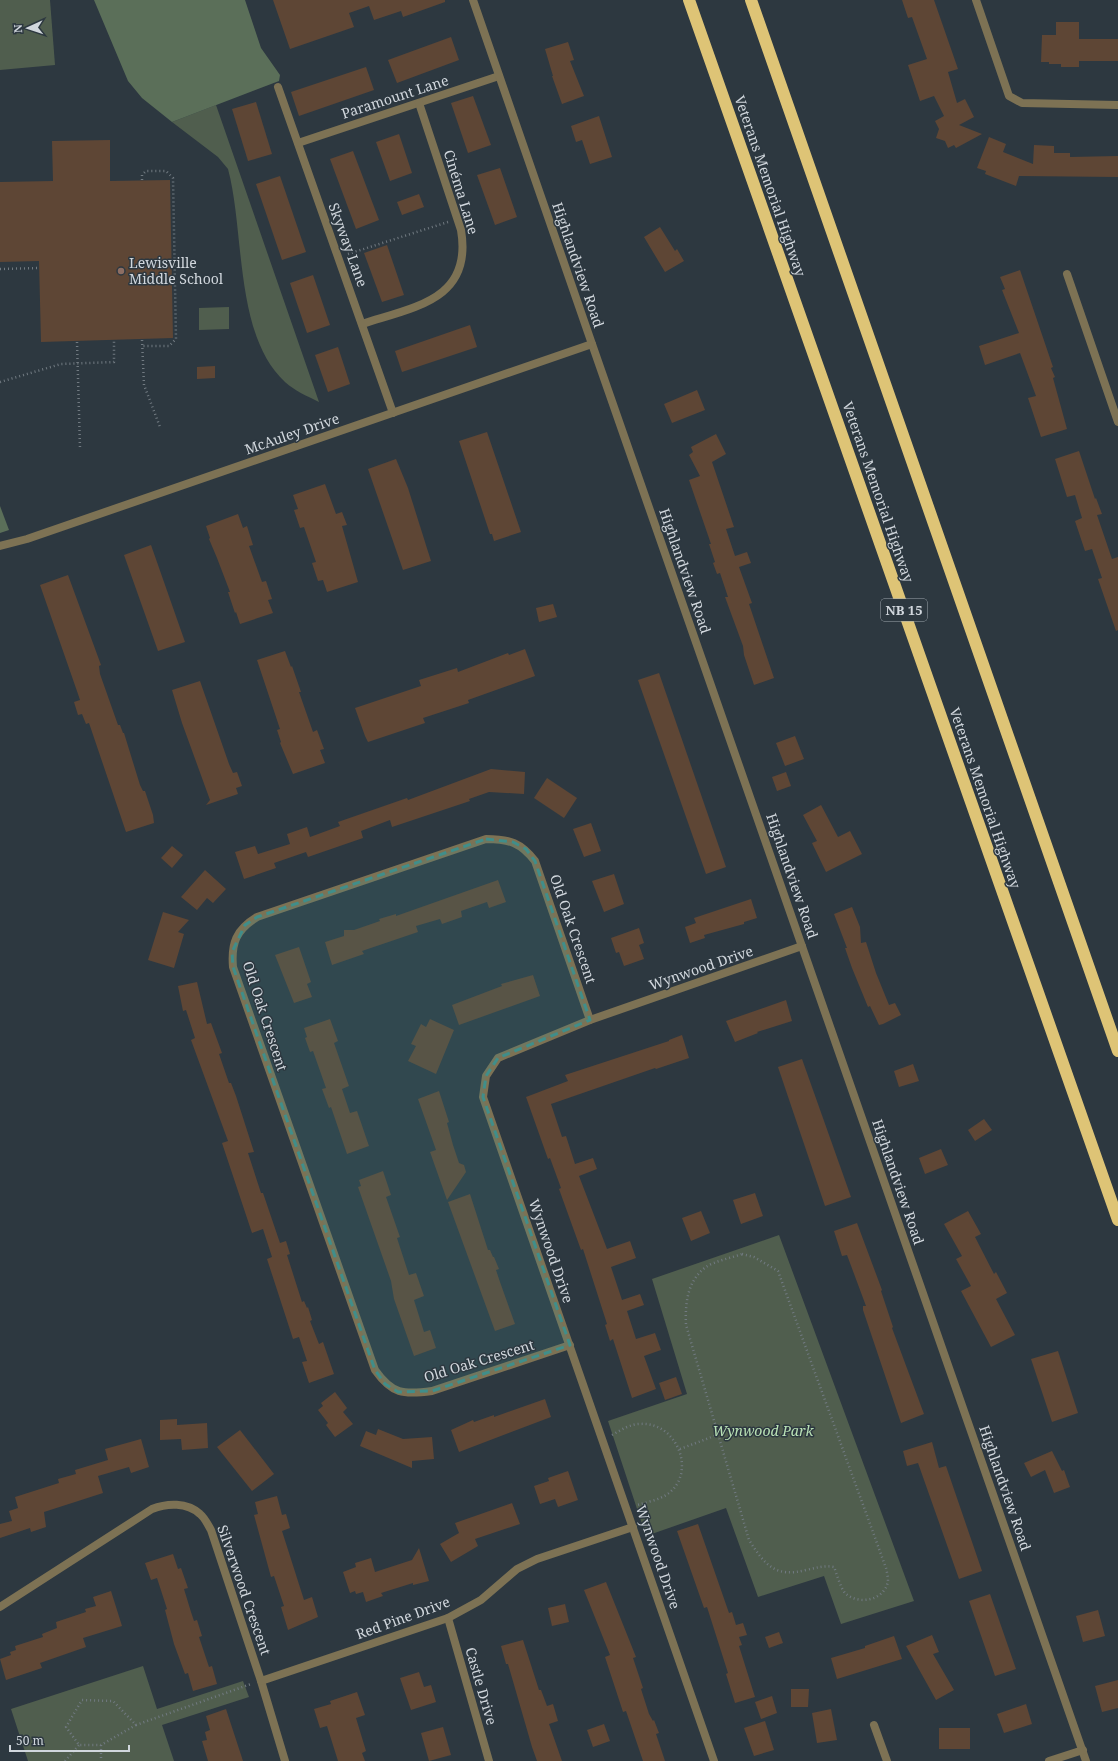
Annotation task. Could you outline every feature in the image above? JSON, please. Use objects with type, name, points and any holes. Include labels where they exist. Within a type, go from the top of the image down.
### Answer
[{"type":"highway","name":"Veterans Memorial Highway","points":[[689,0],[1118,1220]]},
{"type":"highway","points":[[751,0],[1118,1051]]},
{"type":"street","name":"Highlandview Road","points":[[473,0],[1086,1761]]},
{"type":"street","points":[[976,0],[1009,96],[1022,103],[1118,105]]},
{"type":"street","name":"Paramount Lane","points":[[298,143],[500,76]]},
{"type":"street","name":"Skyway Lane","points":[[278,86],[393,413]]},
{"type":"street","name":"Cinéma Lane","points":[[362,324],[424,304],[444,292],[456,276],[463,256],[463,244],[458,218],[419,103]]},
{"type":"street","points":[[1067,274],[1118,422]]},
{"type":"street","name":"McAuley Drive","points":[[0,546],[34,536],[592,344]]},
{"type":"street","name":"Old Oak Crescent","points":[[570,1345],[432,1391],[413,1394],[398,1392],[385,1384],[375,1370],[233,967],[232,952],[236,937],[245,924],[257,917],[486,839],[502,839],[526,849],[535,862],[590,1020]]},
{"type":"street","name":"Wynwood Drive","points":[[714,1761],[483,1097],[486,1076],[498,1058],[590,1020],[802,946]]},
{"type":"street","name":"Silverwood Crescent","points":[[0,1607],[152,1509],[163,1504],[189,1507],[201,1514],[211,1530],[261,1681],[285,1761]]},
{"type":"street","name":"Red Pine Drive","points":[[261,1681],[448,1618],[480,1600],[517,1569],[537,1559],[633,1527]]},
{"type":"street","name":"Castle Drive","points":[[448,1618],[489,1761]]},
{"type":"street","points":[[874,1725],[887,1761]]},
{"type":"street","points":[[1049,1761],[1083,1750]]},
{"type":"path","points":[[142,180],[142,175],[146,171],[166,170],[173,178],[176,339],[168,346],[143,346]]},
{"type":"path","points":[[338,257],[458,218]]},
{"type":"path","points":[[0,269],[40,268]]},
{"type":"path","points":[[142,340],[144,385],[160,427]]},
{"type":"path","points":[[0,382],[60,364],[114,362],[114,341]]},
{"type":"path","points":[[77,342],[80,448]]},
{"type":"path","points":[[742,1254],[754,1256],[778,1271],[886,1568],[888,1580],[884,1590],[877,1597],[865,1600],[853,1598],[845,1592],[834,1567],[827,1565],[795,1573],[778,1571],[770,1568],[749,1540],[717,1435],[686,1325],[686,1299],[697,1276],[707,1266],[742,1254]]},
{"type":"path","points":[[603,1440],[626,1427],[640,1423],[663,1430],[670,1435],[680,1449],[682,1472],[676,1486],[668,1494],[661,1498],[627,1508]]},
{"type":"path","points":[[680,1449],[717,1435]]},
{"type":"path","points":[[65,1761],[79,1745],[100,1745],[136,1725],[261,1681]]},
{"type":"path","points":[[79,1745],[66,1727],[82,1700],[113,1701],[136,1725]]},
{"type":"path","points":[[100,1745],[101,1761]]},
{"type":"highlighted area","points":[[486,839],[513,842],[526,849],[535,861],[590,1020],[498,1058],[486,1076],[483,1097],[570,1345],[432,1391],[398,1392],[385,1384],[375,1370],[233,967],[232,952],[245,925],[257,917]]},
{"type":"green space","points":[[0,0],[50,0],[55,65],[0,70]]},
{"type":"green space","points":[[94,0],[245,0],[261,48],[280,75],[279,81],[172,122],[142,98],[128,81]]},
{"type":"green space","points":[[216,105],[319,402],[297,391],[285,382],[269,362],[257,338],[249,311],[244,282],[233,194],[228,169],[218,157],[172,122]]},
{"type":"green space","points":[[229,307],[229,329],[199,330],[199,308]]},
{"type":"green space","points":[[0,506],[9,530],[0,533]]},
{"type":"green space","name":"Wynwood Park","points":[[779,1235],[914,1601],[841,1624],[824,1576],[758,1597],[726,1508],[646,1536],[608,1421],[687,1394],[652,1279]]},
{"type":"green space","points":[[143,1666],[157,1709],[243,1681],[249,1697],[162,1725],[174,1761],[28,1761],[11,1709]]},
{"type":"building","points":[[273,0],[445,0],[445,2],[403,17],[401,11],[374,20],[369,6],[349,13],[354,27],[290,49]]},
{"type":"building","points":[[902,0],[934,0],[958,69],[948,72],[957,103],[965,99],[974,117],[959,125],[982,134],[956,148],[954,145],[948,148],[945,141],[936,138],[939,129],[935,121],[944,116],[934,96],[920,101],[908,65],[927,59],[912,17],[908,18]]},
{"type":"building","points":[[1056,22],[1079,22],[1079,39],[1118,39],[1118,61],[1079,61],[1079,67],[1061,67],[1061,64],[1041,62],[1042,35],[1056,35]]},
{"type":"building","points":[[451,37],[459,60],[397,83],[388,60]]},
{"type":"building","points":[[568,42],[574,60],[570,61],[584,96],[562,104],[552,76],[545,49]]},
{"type":"building","points":[[366,67],[374,90],[299,116],[291,92]]},
{"type":"building","points":[[473,96],[491,145],[468,153],[451,103]]},
{"type":"building","points":[[256,102],[272,154],[248,161],[232,109]]},
{"type":"building","points":[[599,116],[612,157],[590,164],[582,140],[576,142],[571,126]]},
{"type":"building","points":[[399,134],[412,173],[390,181],[376,142]]},
{"type":"building","points":[[989,137],[1006,144],[1003,152],[1033,164],[1034,145],[1054,146],[1054,153],[1070,153],[1070,157],[1118,156],[1118,177],[1019,176],[1016,186],[985,174],[986,171],[977,168]]},
{"type":"building","points":[[110,140],[110,181],[170,180],[173,338],[41,342],[39,261],[0,262],[0,182],[53,181],[52,141]]},
{"type":"building","points":[[353,151],[379,220],[356,229],[330,159]]},
{"type":"building","points":[[500,168],[517,217],[495,225],[477,175]]},
{"type":"building","points":[[280,176],[306,252],[282,260],[256,184]]},
{"type":"building","points":[[419,194],[424,207],[402,215],[397,202]]},
{"type":"building","points":[[660,227],[675,251],[677,249],[684,261],[665,272],[644,237]]},
{"type":"building","points":[[387,245],[404,295],[382,302],[364,253]]},
{"type":"building","points":[[1020,270],[1053,367],[1051,368],[1055,377],[1053,378],[1067,429],[1041,437],[1028,398],[1036,396],[1020,353],[985,365],[979,346],[1019,333],[1002,290],[1005,289],[1000,277]]},
{"type":"building","points":[[313,275],[330,325],[307,333],[290,283]]},
{"type":"building","points":[[470,325],[477,347],[402,372],[395,351]]},
{"type":"building","points":[[338,347],[350,384],[328,392],[315,355]]},
{"type":"building","points":[[215,366],[215,378],[197,379],[197,367]]},
{"type":"building","points":[[697,390],[705,410],[672,423],[664,404]]},
{"type":"building","points":[[487,432],[521,532],[494,541],[492,534],[490,534],[459,441]]},
{"type":"building","points":[[716,434],[726,454],[712,462],[734,527],[726,529],[735,556],[747,552],[751,563],[739,567],[752,603],[749,604],[774,678],[754,685],[744,655],[743,646],[725,597],[728,597],[720,573],[717,574],[713,563],[715,562],[709,544],[711,544],[689,480],[700,476],[689,455],[693,452],[691,447]]},
{"type":"building","points":[[1079,451],[1095,499],[1096,498],[1102,514],[1097,515],[1112,559],[1118,557],[1118,630],[1116,631],[1098,579],[1102,578],[1092,549],[1085,551],[1075,521],[1082,518],[1075,495],[1067,497],[1055,459]]},
{"type":"building","points":[[396,459],[408,488],[431,561],[403,570],[368,469]]},
{"type":"building","points":[[325,484],[336,514],[342,512],[347,525],[342,526],[358,582],[327,592],[323,580],[318,581],[312,563],[316,562],[304,527],[300,528],[294,510],[298,509],[293,495]]},
{"type":"building","points":[[238,514],[243,528],[247,526],[253,545],[249,546],[262,582],[266,581],[272,599],[268,600],[273,613],[240,624],[228,592],[230,592],[209,539],[206,526]]},
{"type":"building","points":[[151,545],[185,642],[158,651],[124,555]]},
{"type":"building","points":[[68,575],[101,665],[99,666],[100,674],[118,725],[120,725],[124,733],[140,785],[143,791],[145,791],[153,815],[154,823],[126,832],[89,723],[86,724],[82,714],[78,715],[74,702],[80,700],[40,585]]},
{"type":"building","points":[[553,604],[557,617],[539,622],[536,608]]},
{"type":"building","points":[[525,649],[535,676],[468,700],[469,703],[423,718],[425,723],[368,742],[355,708],[421,686],[419,680],[457,668],[458,672],[508,653],[509,655]]},
{"type":"building","points":[[285,651],[301,692],[299,692],[313,732],[317,730],[324,749],[320,750],[325,763],[293,774],[280,743],[277,730],[280,729],[257,660]]},
{"type":"building","points":[[659,673],[726,867],[706,874],[638,680]]},
{"type":"building","points":[[200,681],[229,764],[233,773],[237,772],[242,786],[236,788],[238,794],[206,805],[210,800],[182,723],[172,690]]},
{"type":"building","points":[[795,736],[804,759],[785,766],[776,743]]},
{"type":"building","points":[[491,769],[525,772],[524,794],[489,792],[469,799],[470,801],[392,827],[390,820],[361,831],[363,838],[308,857],[306,852],[274,863],[276,868],[244,879],[235,852],[255,846],[258,854],[290,844],[287,834],[307,827],[310,837],[340,826],[338,822],[407,798],[408,800]]},
{"type":"building","points":[[786,772],[791,786],[777,791],[772,777]]},
{"type":"building","points":[[547,778],[577,798],[564,818],[534,798]]},
{"type":"building","points":[[821,805],[838,837],[850,831],[862,854],[826,872],[812,843],[817,841],[803,815]]},
{"type":"building","points":[[591,823],[601,851],[584,857],[573,829]]},
{"type":"building","points":[[172,846],[183,855],[172,868],[161,858]]},
{"type":"building","points":[[205,870],[226,889],[213,903],[207,898],[197,910],[181,897]]},
{"type":"building","points":[[614,874],[624,904],[604,912],[592,881]]},
{"type":"building","points":[[498,880],[506,902],[489,908],[487,902],[461,911],[462,917],[442,924],[440,919],[416,926],[418,932],[362,951],[364,954],[332,965],[325,942],[344,936],[344,930],[354,930],[380,921],[379,919],[396,914],[396,916]]},
{"type":"building","points":[[751,899],[757,918],[744,922],[744,924],[704,935],[705,938],[690,943],[685,927],[696,923],[694,918]]},
{"type":"building","points":[[852,907],[860,927],[861,943],[866,942],[876,973],[889,1005],[895,1003],[901,1015],[879,1025],[870,1006],[868,1007],[852,968],[845,948],[847,948],[834,914]]},
{"type":"building","points":[[163,912],[189,920],[178,932],[184,934],[174,968],[148,960]]},
{"type":"building","points":[[639,928],[644,943],[639,945],[644,959],[624,966],[619,952],[616,953],[611,938]]},
{"type":"building","points":[[299,947],[311,982],[307,984],[312,997],[294,1003],[275,955]]},
{"type":"building","points":[[533,975],[540,996],[459,1025],[452,1005],[502,986],[501,984]]},
{"type":"building","points":[[197,982],[207,1024],[211,1023],[222,1053],[219,1054],[229,1083],[231,1083],[236,1096],[254,1152],[248,1153],[261,1193],[263,1193],[280,1243],[286,1241],[290,1254],[287,1255],[302,1302],[304,1301],[307,1308],[308,1307],[312,1320],[310,1321],[319,1344],[323,1342],[334,1374],[309,1383],[302,1362],[307,1361],[299,1337],[293,1339],[267,1259],[272,1257],[263,1229],[252,1233],[222,1143],[228,1141],[191,1040],[195,1038],[186,1010],[183,1011],[178,986]]},
{"type":"building","points":[[786,1000],[792,1021],[757,1032],[758,1033],[735,1042],[726,1021]]},
{"type":"building","points":[[330,1019],[338,1041],[334,1043],[349,1086],[342,1089],[350,1113],[357,1111],[369,1146],[347,1154],[331,1107],[329,1108],[322,1089],[326,1088],[313,1051],[310,1052],[305,1038],[307,1037],[304,1028]]},
{"type":"building","points":[[430,1019],[454,1030],[436,1074],[408,1061],[416,1046],[411,1044],[421,1024],[426,1027]]},
{"type":"building","points":[[682,1035],[689,1058],[656,1069],[655,1068],[551,1104],[562,1137],[566,1136],[575,1164],[593,1158],[597,1169],[579,1176],[607,1249],[630,1241],[636,1258],[611,1267],[622,1300],[640,1294],[644,1305],[627,1311],[636,1339],[655,1333],[661,1350],[644,1356],[656,1389],[632,1398],[613,1339],[610,1341],[605,1325],[607,1324],[583,1249],[581,1250],[559,1189],[561,1188],[550,1158],[548,1159],[526,1097],[568,1081],[565,1075],[669,1041]]},
{"type":"building","points":[[802,1059],[851,1197],[825,1206],[778,1067]]},
{"type":"building","points":[[913,1064],[919,1081],[899,1087],[894,1071]]},
{"type":"building","points":[[439,1091],[449,1122],[447,1123],[459,1163],[464,1165],[466,1172],[447,1200],[430,1152],[436,1150],[418,1099]]},
{"type":"building","points":[[984,1119],[992,1130],[975,1141],[968,1130]]},
{"type":"building","points":[[941,1149],[948,1165],[925,1174],[919,1158]]},
{"type":"building","points":[[383,1171],[391,1195],[386,1197],[400,1237],[397,1238],[409,1275],[416,1273],[424,1296],[414,1300],[424,1332],[430,1330],[436,1348],[414,1356],[394,1299],[391,1281],[358,1187],[361,1186],[359,1180]]},
{"type":"building","points":[[755,1193],[763,1216],[741,1224],[733,1200]]},
{"type":"building","points":[[470,1194],[488,1250],[490,1250],[499,1269],[496,1270],[515,1324],[495,1331],[448,1202]]},
{"type":"building","points":[[701,1211],[710,1233],[691,1241],[682,1218]]},
{"type":"building","points":[[968,1211],[981,1234],[975,1237],[994,1274],[996,1272],[1007,1293],[996,1299],[1015,1335],[991,1347],[961,1291],[971,1286],[956,1259],[962,1256],[944,1224]]},
{"type":"building","points":[[857,1223],[882,1290],[881,1291],[893,1327],[892,1328],[924,1414],[901,1423],[863,1310],[863,1306],[866,1306],[847,1255],[842,1256],[834,1231]]},
{"type":"building","points":[[1058,1351],[1078,1413],[1052,1422],[1031,1359]]},
{"type":"building","points":[[676,1377],[682,1394],[665,1400],[659,1383]]},
{"type":"building","points":[[335,1392],[347,1408],[343,1412],[353,1424],[335,1437],[326,1425],[328,1423],[318,1410],[323,1406],[321,1403]]},
{"type":"building","points":[[545,1399],[551,1417],[459,1452],[451,1430],[473,1420],[474,1422],[494,1415],[494,1417]]},
{"type":"building","points":[[177,1419],[177,1425],[207,1423],[208,1448],[182,1450],[181,1439],[160,1440],[160,1420]]},
{"type":"building","points":[[378,1429],[403,1439],[432,1437],[434,1459],[412,1461],[412,1468],[360,1446],[366,1431],[376,1435]]},
{"type":"building","points":[[240,1430],[274,1474],[252,1491],[217,1447]]},
{"type":"building","points":[[141,1439],[149,1467],[131,1473],[129,1467],[98,1476],[103,1493],[44,1512],[46,1527],[31,1532],[30,1528],[0,1538],[0,1524],[12,1521],[9,1511],[18,1508],[15,1497],[59,1483],[58,1479],[76,1474],[75,1470],[108,1460],[105,1449]]},
{"type":"building","points":[[932,1442],[939,1468],[946,1466],[982,1571],[959,1579],[918,1463],[907,1466],[903,1451]]},
{"type":"building","points":[[1052,1451],[1062,1471],[1064,1470],[1070,1487],[1054,1493],[1045,1470],[1031,1477],[1024,1463]]},
{"type":"building","points":[[568,1471],[578,1500],[558,1507],[555,1499],[540,1504],[534,1486],[549,1481],[548,1478]]},
{"type":"building","points":[[277,1496],[282,1515],[286,1514],[290,1528],[282,1531],[304,1600],[312,1597],[318,1617],[288,1630],[281,1607],[284,1606],[274,1576],[271,1577],[254,1515],[258,1514],[255,1502]]},
{"type":"building","points":[[512,1503],[520,1524],[475,1539],[478,1546],[451,1562],[440,1544],[459,1533],[455,1523]]},
{"type":"building","points":[[698,1524],[729,1613],[732,1612],[736,1625],[743,1623],[747,1635],[739,1637],[742,1645],[739,1646],[755,1697],[735,1703],[726,1674],[728,1673],[707,1607],[704,1608],[677,1531]]},
{"type":"building","points":[[419,1548],[429,1581],[413,1585],[413,1583],[381,1593],[383,1596],[366,1602],[363,1592],[356,1594],[355,1591],[350,1593],[343,1572],[356,1567],[355,1563],[371,1558],[375,1572],[412,1560]]},
{"type":"building","points":[[173,1554],[178,1569],[181,1568],[188,1588],[184,1589],[194,1621],[197,1620],[202,1636],[199,1637],[209,1667],[212,1666],[217,1684],[193,1691],[188,1673],[185,1674],[174,1644],[165,1610],[167,1609],[157,1578],[151,1580],[145,1563]]},
{"type":"building","points":[[606,1582],[636,1657],[633,1658],[643,1688],[641,1689],[649,1714],[653,1721],[654,1720],[659,1733],[656,1734],[665,1761],[643,1761],[626,1711],[623,1712],[605,1657],[610,1655],[584,1590]]},
{"type":"building","points":[[111,1591],[122,1626],[83,1638],[86,1647],[40,1663],[42,1668],[6,1680],[0,1659],[11,1655],[10,1652],[16,1650],[15,1646],[43,1637],[42,1634],[57,1628],[56,1622],[86,1612],[85,1609],[96,1606],[93,1597]]},
{"type":"building","points":[[990,1594],[1016,1669],[995,1676],[969,1601]]},
{"type":"building","points":[[565,1604],[569,1622],[552,1626],[548,1608]]},
{"type":"building","points":[[1098,1610],[1105,1636],[1083,1642],[1076,1616]]},
{"type":"building","points":[[779,1632],[783,1643],[769,1648],[765,1637]]},
{"type":"building","points":[[932,1635],[939,1652],[933,1654],[954,1690],[936,1700],[906,1646]]},
{"type":"building","points":[[894,1636],[902,1659],[837,1679],[831,1658],[865,1648],[865,1646]]},
{"type":"building","points":[[523,1640],[539,1690],[541,1690],[547,1706],[553,1704],[558,1721],[549,1724],[562,1761],[537,1761],[532,1747],[508,1664],[506,1664],[501,1646]]},
{"type":"building","points":[[419,1672],[424,1687],[431,1685],[436,1702],[411,1710],[400,1678]]},
{"type":"building","points":[[1118,1680],[1118,1708],[1102,1712],[1095,1686]]},
{"type":"building","points":[[791,1689],[809,1689],[808,1707],[791,1707]]},
{"type":"building","points":[[357,1692],[365,1715],[356,1718],[366,1751],[362,1753],[365,1761],[338,1761],[327,1726],[320,1728],[314,1709],[331,1704],[330,1701]]},
{"type":"building","points":[[772,1696],[777,1713],[761,1719],[755,1702]]},
{"type":"building","points":[[1026,1704],[1032,1724],[1004,1733],[997,1714]]},
{"type":"building","points":[[226,1709],[243,1761],[208,1761],[202,1741],[207,1740],[205,1732],[210,1730],[206,1716]]},
{"type":"building","points":[[831,1709],[837,1740],[817,1743],[812,1713]]},
{"type":"building","points":[[765,1721],[774,1750],[754,1756],[744,1728]]},
{"type":"building","points":[[604,1724],[610,1741],[593,1747],[587,1730]]},
{"type":"building","points":[[443,1727],[451,1755],[429,1761],[421,1733]]},
{"type":"building","points":[[939,1728],[970,1728],[970,1749],[939,1749]]},
{"type":"place","name":"Lewisville Middle School","points":[[121,271]]}]
